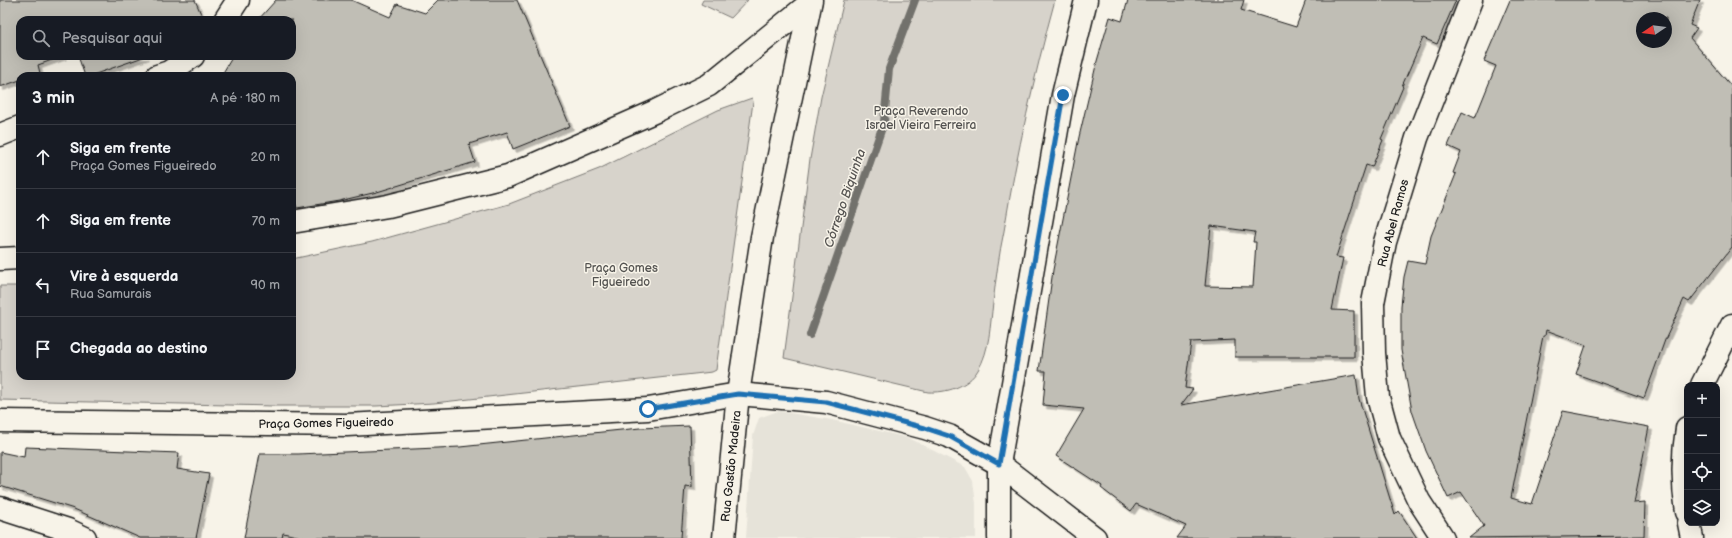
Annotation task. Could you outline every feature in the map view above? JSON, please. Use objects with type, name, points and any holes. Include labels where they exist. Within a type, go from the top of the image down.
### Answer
[{"type":"street","points":[[228,16],[238,0]]},
{"type":"street","points":[[999,538],[999,464],[1063,95],[1086,0]]},
{"type":"street","name":"Rua Abel Ramos","points":[[1444,538],[1419,501],[1389,438],[1378,397],[1374,353],[1373,303],[1385,242],[1417,138],[1471,0]]},
{"type":"street","points":[[296,221],[388,206],[508,176],[709,85],[810,2]]},
{"type":"street","points":[[738,394],[762,237],[810,2]]},
{"type":"street","points":[[169,72],[188,60]]},
{"type":"street","points":[[0,135],[16,129]]},
{"type":"street","points":[[0,259],[16,258]]},
{"type":"street","points":[[1704,382],[1732,325]]},
{"type":"street","name":"Praça Gomes Figueiredo","points":[[0,421],[347,425],[648,409],[738,394],[826,402],[925,428],[949,436],[999,464],[1095,538]]},
{"type":"street","name":"Rua Gastão Madeira","points":[[724,538],[738,394]]},
{"type":"street","points":[[1684,446],[1683,476],[1685,490]]},
{"type":"street","points":[[0,508],[68,530],[85,538]]},
{"type":"street","points":[[1690,526],[1692,538]]},
{"type":"shaded area","points":[[778,411],[832,420],[909,438],[965,467],[973,481],[976,504],[976,538],[746,538],[753,436],[759,418]]},
{"type":"green space","points":[[703,0],[748,0],[731,18],[701,4]]},
{"type":"green space","name":"Praça Reverendo Israel Vieira Ferreira","points":[[844,0],[1055,0],[1033,86],[1014,173],[999,257],[989,337],[985,354],[974,376],[963,385],[949,390],[928,392],[784,358],[810,159],[821,97]]},
{"type":"green space","name":"Praça Gomes Figueiredo","points":[[752,98],[753,102],[716,370],[712,372],[434,403],[376,406],[274,406],[0,400],[0,286],[16,286],[16,380],[296,380],[296,258],[372,242],[509,204],[599,169],[718,110]]},
{"type":"building","points":[[0,0],[195,0],[201,14],[199,16],[16,16],[16,60],[52,60],[38,65],[40,72],[16,72],[16,81],[0,87]]},
{"type":"building","points":[[276,0],[351,0],[390,17],[397,4],[425,13],[438,0],[517,0],[570,126],[513,149],[507,132],[469,144],[475,162],[377,192],[339,201],[297,208],[296,72],[223,72],[231,60],[296,60],[296,16],[262,16]]},
{"type":"building","points":[[1128,0],[1244,0],[1241,10],[1296,27],[1306,0],[1456,0],[1437,44],[1423,38],[1381,139],[1383,140],[1372,167],[1366,165],[1336,257],[1343,258],[1332,310],[1354,311],[1354,357],[1235,357],[1235,340],[1191,342],[1185,388],[1193,389],[1181,405],[1356,375],[1359,399],[1395,515],[1399,511],[1417,538],[1177,538],[1186,526],[1136,504],[1131,511],[1101,488],[1102,486],[1056,456],[1084,409],[1043,405],[1046,371],[1039,371],[1053,270],[1079,137],[1097,61],[1110,17],[1122,21]],"holes":[[[1211,226],[1255,232],[1253,242],[1256,242],[1253,287],[1205,286]]]},
{"type":"building","points":[[1510,0],[1700,0],[1690,25],[1697,28],[1690,38],[1732,87],[1732,247],[1689,302],[1684,299],[1665,340],[1644,398],[1576,374],[1586,345],[1546,330],[1545,336],[1543,336],[1511,498],[1532,504],[1563,411],[1649,427],[1634,503],[1645,502],[1644,536],[1469,538],[1484,526],[1461,492],[1448,498],[1426,451],[1412,411],[1401,350],[1401,306],[1404,277],[1408,261],[1425,264],[1431,236],[1456,174],[1453,173],[1461,152],[1448,146],[1462,112],[1475,118],[1496,66],[1484,61]]},
{"type":"building","points":[[79,60],[135,60],[101,72],[84,72]]},
{"type":"building","points":[[690,426],[692,487],[685,486],[681,538],[306,538],[283,533],[282,538],[244,538],[260,454],[298,454],[460,447],[640,428]]},
{"type":"building","points":[[25,447],[179,453],[177,469],[209,474],[196,538],[140,538],[74,509],[0,486],[0,452],[24,457]]},
{"type":"waterway","name":"Córrego Biquinha","points":[[810,335],[884,122],[889,69],[915,0]]},
{"type":"route","points":[[648,409],[738,394],[826,402],[925,428],[949,436],[999,464],[1063,95]]}]
